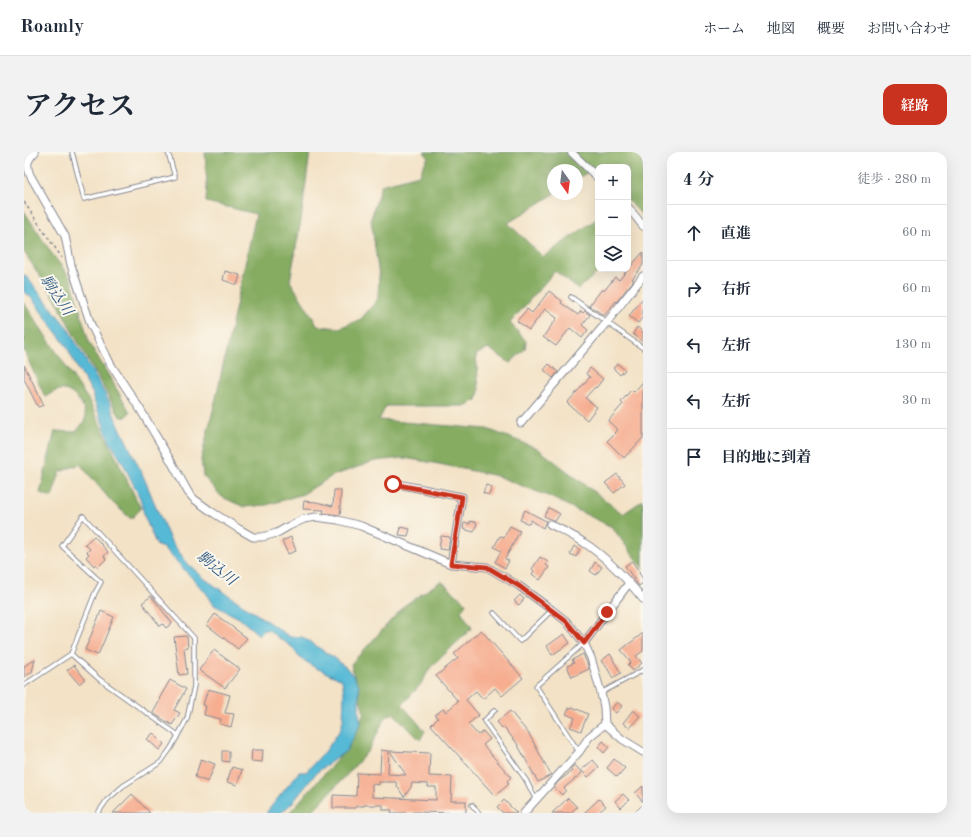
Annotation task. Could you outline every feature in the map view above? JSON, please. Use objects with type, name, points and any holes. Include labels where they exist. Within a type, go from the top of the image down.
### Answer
[{"type":"street","points":[[35,152],[28,160],[27,168],[65,236],[71,265],[91,325],[111,365],[160,443],[188,492],[194,499],[217,516],[254,537],[262,537],[277,533],[304,519],[316,517],[338,520],[361,526],[451,564],[487,567],[519,586],[566,621],[584,643],[591,658],[601,693],[605,724],[643,752]]},
{"type":"street","points":[[571,152],[595,175]]},
{"type":"street","points":[[631,212],[643,226]]},
{"type":"street","points":[[521,423],[607,322],[643,276]]},
{"type":"street","points":[[393,484],[462,497],[451,564]]},
{"type":"street","points":[[550,524],[582,541],[601,556],[643,599]]},
{"type":"street","points":[[584,643],[629,583]]},
{"type":"street","points":[[524,813],[579,752],[589,737],[605,724]]},
{"type":"lane","points":[[72,152],[84,199],[175,177],[168,152]]},
{"type":"lane","points":[[571,297],[643,348]]},
{"type":"lane","points":[[24,685],[71,654],[95,592],[101,582],[62,546],[83,516],[194,638],[194,686],[187,719],[172,748],[161,762],[123,786],[107,800],[98,813]]},
{"type":"lane","points":[[494,613],[520,641],[552,610]]},
{"type":"lane","points":[[579,752],[536,686],[584,643]]},
{"type":"lane","points":[[71,654],[100,679],[178,735]]},
{"type":"lane","points":[[601,693],[643,670]]},
{"type":"lane","points":[[496,710],[484,721],[526,780],[536,800]]},
{"type":"lane","points":[[472,805],[479,813]]},
{"type":"lane","points":[[638,813],[643,808]]},
{"type":"path","points":[[24,202],[61,258],[71,265]]},
{"type":"green space","points":[[205,152],[310,152],[301,220],[290,281],[318,326],[339,328],[361,319],[378,299],[379,276],[371,219],[381,185],[419,175],[428,157],[424,152],[643,152],[643,216],[631,203],[631,164],[595,164],[595,168],[583,175],[583,164],[547,164],[547,198],[508,223],[543,257],[595,220],[595,272],[598,272],[578,289],[555,271],[510,323],[526,341],[525,349],[510,363],[488,348],[476,355],[479,391],[477,400],[464,406],[386,406],[379,420],[487,429],[537,448],[623,514],[643,500],[643,569],[612,527],[548,496],[497,476],[434,463],[404,458],[375,461],[332,476],[303,494],[267,505],[244,507],[222,497],[203,476],[201,459],[256,214],[206,202],[207,186]]},
{"type":"green space","points":[[24,211],[50,251],[71,279],[89,342],[130,412],[126,417],[120,417],[58,303],[24,252]]},
{"type":"green space","points":[[24,303],[89,401],[141,509],[131,519],[111,501],[80,464],[60,472],[52,497],[40,493],[55,431],[75,432],[84,422],[85,415],[82,404],[69,392],[59,390],[45,397],[24,351]]},
{"type":"green space","points":[[441,581],[466,603],[461,611],[472,628],[430,668],[421,684],[402,705],[425,731],[420,740],[393,713],[386,717],[368,751],[310,813],[289,813],[343,753],[364,713],[351,664],[405,605]]},
{"type":"water","points":[[24,274],[67,327],[109,401],[170,540],[188,564],[205,579],[290,637],[302,637],[336,659],[350,671],[359,685],[359,714],[361,723],[346,751],[317,772],[293,802],[281,813],[266,813],[299,772],[306,772],[327,749],[340,730],[343,721],[344,693],[342,680],[314,667],[299,657],[292,647],[269,630],[263,630],[259,635],[239,618],[214,605],[207,594],[164,548],[157,546],[145,518],[140,498],[123,463],[110,442],[93,398],[93,394],[67,347],[30,296],[24,292]]},
{"type":"building","points":[[643,252],[643,265],[632,279],[634,280],[604,316],[589,306],[602,289],[604,291],[615,277],[619,280],[626,272],[631,272],[631,266]]},
{"type":"building","points":[[225,271],[240,275],[237,285],[223,280]]},
{"type":"building","points":[[549,291],[562,301],[561,303],[578,315],[581,311],[583,313],[585,311],[590,315],[582,325],[588,330],[582,338],[570,328],[556,346],[543,337],[557,318],[545,309],[529,330],[517,321],[527,309],[532,313]]},
{"type":"building","points":[[643,298],[643,317],[638,323],[629,316]]},
{"type":"building","points":[[637,327],[643,332],[643,342],[633,334]]},
{"type":"building","points":[[549,364],[558,372],[553,378],[544,370]]},
{"type":"building","points":[[618,364],[625,370],[620,375],[613,368]]},
{"type":"building","points":[[24,365],[44,405],[38,407],[24,379]]},
{"type":"building","points":[[590,368],[603,379],[585,398],[597,407],[587,420],[567,403],[590,377],[586,374]]},
{"type":"building","points":[[643,382],[643,438],[624,458],[607,441],[618,430],[608,421],[623,404],[621,402],[631,390],[634,392]]},
{"type":"building","points":[[617,474],[625,484],[614,493],[605,483]]},
{"type":"building","points":[[486,485],[492,487],[489,495],[483,493]]},
{"type":"building","points":[[334,490],[341,490],[340,515],[323,513],[324,510],[303,509],[304,501],[333,506]]},
{"type":"building","points":[[549,508],[560,514],[555,521],[544,516]]},
{"type":"building","points":[[525,510],[546,521],[543,528],[531,520],[529,524],[520,520]]},
{"type":"building","points":[[470,521],[477,523],[474,532],[463,529],[464,523],[470,524]]},
{"type":"building","points":[[510,526],[520,531],[505,559],[509,561],[505,568],[495,562],[501,551],[494,547],[500,536],[504,537]]},
{"type":"building","points":[[401,527],[410,529],[408,536],[399,535]]},
{"type":"building","points":[[94,536],[108,552],[104,556],[106,559],[98,567],[96,564],[94,566],[86,557],[89,554],[87,552],[90,549],[85,544]]},
{"type":"building","points":[[441,536],[450,537],[448,550],[439,549]]},
{"type":"building","points":[[291,537],[296,551],[288,554],[282,541]]},
{"type":"building","points":[[574,546],[580,549],[576,557],[570,554]]},
{"type":"building","points":[[540,557],[548,562],[546,565],[549,567],[540,580],[532,574],[534,571],[532,569]]},
{"type":"building","points":[[632,561],[643,579],[643,583],[639,586],[625,566]]},
{"type":"building","points":[[595,562],[602,567],[596,575],[590,571]]},
{"type":"building","points":[[520,595],[524,599],[519,605],[514,601]]},
{"type":"building","points":[[151,596],[172,623],[166,628],[163,624],[160,626],[142,603]]},
{"type":"building","points":[[101,611],[114,617],[98,655],[85,650]]},
{"type":"building","points":[[215,614],[247,638],[238,649],[207,625]]},
{"type":"building","points":[[481,630],[523,678],[502,696],[495,688],[483,699],[476,691],[466,700],[479,715],[468,724],[478,735],[483,731],[490,739],[483,745],[511,777],[507,781],[509,784],[495,796],[431,725],[438,718],[435,715],[443,709],[446,712],[458,701],[436,676],[458,658],[454,654]]},
{"type":"building","points":[[643,633],[643,651],[636,656],[642,663],[633,671],[628,665],[631,662],[621,650]]},
{"type":"building","points":[[564,634],[570,643],[552,655],[547,646]]},
{"type":"building","points":[[187,636],[188,647],[184,648],[187,674],[179,675],[174,637]]},
{"type":"building","points":[[214,650],[240,669],[225,688],[199,670]]},
{"type":"building","points":[[583,654],[589,669],[572,677],[567,666],[574,663],[572,660]]},
{"type":"building","points":[[610,654],[621,673],[613,678],[606,666],[601,661]]},
{"type":"building","points":[[35,659],[32,672],[24,677],[24,666]]},
{"type":"building","points":[[74,665],[85,679],[79,684],[67,670]]},
{"type":"building","points":[[170,680],[186,689],[174,710],[180,713],[172,725],[153,713]]},
{"type":"building","points":[[208,689],[230,695],[225,713],[234,714],[231,727],[220,724],[221,719],[204,715],[206,706],[203,705]]},
{"type":"building","points":[[617,702],[622,706],[616,713],[611,709]]},
{"type":"building","points":[[572,707],[588,714],[581,731],[570,727],[575,718],[566,714],[569,708]]},
{"type":"building","points":[[633,710],[640,716],[629,728],[623,723]]},
{"type":"building","points":[[510,711],[529,734],[551,775],[538,782],[515,740],[504,727],[502,728],[497,722]]},
{"type":"building","points":[[153,733],[164,744],[159,750],[147,739]]},
{"type":"building","points":[[603,741],[609,747],[604,753],[598,747]]},
{"type":"building","points":[[252,750],[263,750],[262,762],[251,761]]},
{"type":"building","points":[[381,750],[389,751],[388,774],[406,775],[390,751],[430,753],[429,776],[452,777],[451,801],[466,801],[466,813],[391,813],[392,810],[383,810],[383,805],[364,805],[356,806],[356,808],[333,808],[333,795],[356,796],[357,773],[380,774]],"holes":[[[379,782],[396,782],[404,797],[412,783],[428,784],[428,787],[436,787],[436,800],[372,797],[372,784],[379,785]]]},
{"type":"building","points":[[222,751],[229,751],[229,762],[222,761]]},
{"type":"building","points":[[201,759],[215,764],[208,782],[195,777]]},
{"type":"building","points":[[614,759],[625,768],[617,777],[607,768]]},
{"type":"building","points":[[593,760],[599,767],[588,777],[581,770]]},
{"type":"building","points":[[575,765],[582,773],[564,788],[566,790],[562,795],[554,787],[572,771],[570,769]]},
{"type":"building","points":[[232,767],[242,770],[237,785],[227,782]]},
{"type":"building","points":[[643,786],[643,802],[635,793]]},
{"type":"building","points":[[132,794],[150,813],[113,813]]},
{"type":"building","points":[[623,794],[629,800],[621,808],[615,801]]},
{"type":"building","points":[[568,798],[577,807],[570,813],[552,813]]},
{"type":"building","points":[[599,799],[606,806],[598,813],[584,813]]},
{"type":"building","points":[[504,800],[517,813],[503,813],[497,807]]},
{"type":"route","points":[[393,484],[462,497],[451,564],[487,567],[519,586],[566,621],[584,643],[607,612]]},
{"type":"water label","name":"駒込川","points":[[57,295]]},
{"type":"water label","name":"駒込川","points":[[217,568]]}]
